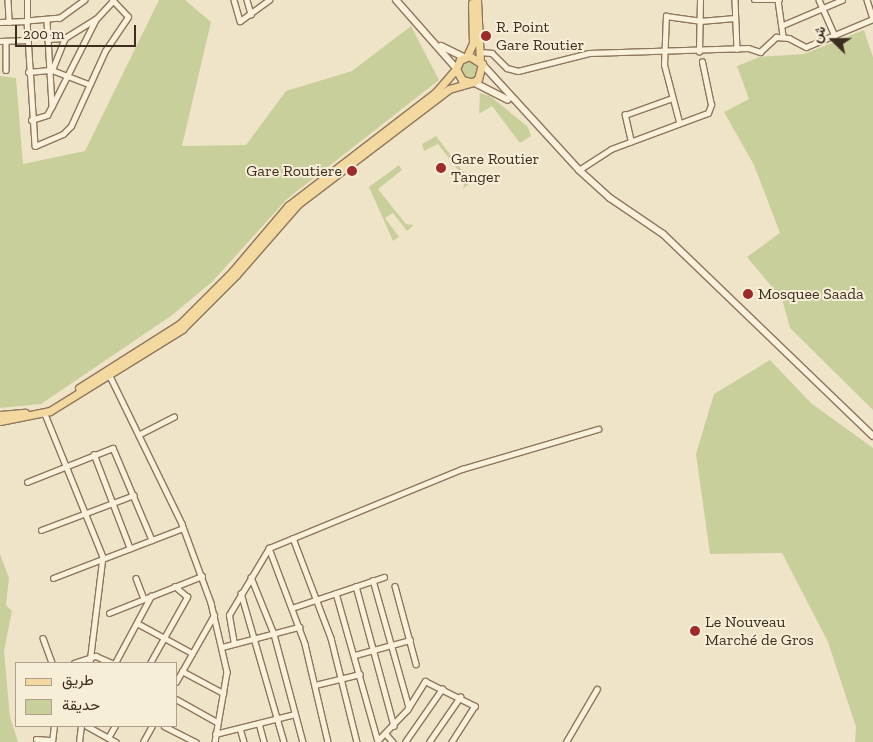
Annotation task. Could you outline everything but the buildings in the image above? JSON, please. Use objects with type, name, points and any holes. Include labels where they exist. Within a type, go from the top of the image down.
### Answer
[{"type":"main road","points":[[0,415],[43,409],[180,324],[220,286],[288,206],[436,92],[466,56],[473,43],[472,0]]},
{"type":"main road","points":[[0,421],[45,414],[189,324],[302,200],[448,89],[471,82],[480,76],[481,63],[477,0]]},
{"type":"main road","points":[[466,56],[481,63]]},
{"type":"main road","points":[[456,69],[459,77],[471,82]]},
{"type":"street","points":[[8,0],[9,22]]},
{"type":"street","points":[[27,0],[28,72],[31,120],[34,146],[62,134],[71,126],[89,84],[128,17],[112,0],[96,19],[47,115],[31,120]]},
{"type":"street","points":[[0,22],[47,21],[64,16],[85,0]]},
{"type":"street","points":[[234,0],[238,21],[269,0]]},
{"type":"street","points":[[247,0],[251,14]]},
{"type":"street","points":[[396,0],[440,45],[456,69]]},
{"type":"street","points":[[699,52],[700,0]]},
{"type":"street","points":[[735,0],[738,49]]},
{"type":"street","points":[[755,0],[779,0],[783,26],[782,36]]},
{"type":"street","points":[[819,0],[835,36]]},
{"type":"street","points":[[783,26],[842,0]]},
{"type":"street","points":[[480,52],[492,53],[507,68],[518,71],[589,53],[699,52],[738,49],[760,52],[771,40],[782,36],[806,48],[873,19],[866,0]]},
{"type":"street","points":[[679,122],[670,99],[664,51],[666,16],[700,21],[736,18]]},
{"type":"street","points":[[47,39],[65,38],[96,19]]},
{"type":"street","points":[[47,21],[52,106]]},
{"type":"street","points":[[50,71],[65,38]]},
{"type":"street","points":[[0,41],[28,40]]},
{"type":"street","points":[[6,41],[6,70]]},
{"type":"street","points":[[440,45],[466,56]]},
{"type":"street","points":[[579,170],[593,158],[711,109],[702,62]]},
{"type":"street","points":[[481,63],[515,105],[579,170],[610,198],[663,234],[873,436]]},
{"type":"street","points":[[28,72],[50,71],[67,75],[89,84]]},
{"type":"street","points":[[471,82],[515,105]]},
{"type":"street","points":[[630,142],[624,115],[670,99]]},
{"type":"street","points":[[109,374],[140,434],[184,528],[214,615],[227,672],[215,734],[216,742]]},
{"type":"street","points":[[45,414],[103,559],[90,662]]},
{"type":"street","points":[[140,434],[174,417]]},
{"type":"street","points":[[234,644],[229,615],[240,593],[270,548],[462,468],[598,429]]},
{"type":"street","points":[[26,482],[111,447],[116,449],[152,540]]},
{"type":"street","points":[[94,454],[130,548]]},
{"type":"street","points":[[41,530],[134,495]]},
{"type":"street","points":[[53,578],[184,528]]},
{"type":"street","points":[[293,538],[317,599],[341,679],[357,742]]},
{"type":"street","points":[[270,548],[299,627],[328,742]]},
{"type":"street","points":[[109,613],[202,576]]},
{"type":"street","points":[[251,577],[274,634],[303,742]]},
{"type":"street","points":[[292,608],[384,577]]},
{"type":"street","points":[[136,578],[144,599]]},
{"type":"street","points":[[372,580],[409,707]]},
{"type":"street","points":[[356,586],[394,726]]},
{"type":"street","points":[[395,586],[416,664]]},
{"type":"street","points":[[151,662],[188,597],[174,587]]},
{"type":"street","points":[[240,593],[257,638],[284,742]]},
{"type":"street","points":[[336,593],[379,741],[409,707],[425,681],[476,706],[452,742]]},
{"type":"street","points":[[114,662],[151,596]]},
{"type":"street","points":[[178,678],[214,615]]},
{"type":"street","points":[[137,623],[192,653]]},
{"type":"street","points":[[222,647],[299,627]]},
{"type":"street","points":[[43,638],[52,662]]},
{"type":"street","points":[[355,655],[410,640]]},
{"type":"street","points":[[77,662],[91,657],[109,662]]},
{"type":"street","points":[[182,671],[223,693]]},
{"type":"street","points":[[315,685],[360,674]]},
{"type":"street","points":[[405,742],[442,689]]},
{"type":"street","points":[[566,742],[597,689]]},
{"type":"street","points":[[429,742],[460,697]]},
{"type":"street","points":[[178,700],[217,722]]},
{"type":"street","points":[[215,734],[295,714]]},
{"type":"street","points":[[259,723],[264,742]]},
{"type":"street","points":[[36,739],[52,741],[54,727]]},
{"type":"street","points":[[79,742],[81,727]]},
{"type":"street","points":[[89,727],[116,742]]},
{"type":"street","points":[[108,738],[114,727]]},
{"type":"street","points":[[143,742],[151,727]]},
{"type":"street","points":[[166,727],[196,742]]},
{"type":"street","points":[[240,728],[244,742]]},
{"type":"street","points":[[386,734],[393,742]]},
{"type":"street","points":[[181,742],[184,736]]},
{"type":"green space","points":[[159,0],[185,0],[211,22],[182,146],[246,145],[286,91],[352,71],[411,26],[439,80],[287,199],[213,281],[171,316],[41,404],[0,408],[0,76],[16,78],[23,164],[85,151]]},
{"type":"green space","points":[[864,30],[873,57],[873,410],[790,328],[782,299],[747,257],[780,233],[754,165],[724,112],[749,99],[737,66],[760,57],[804,54]]},
{"type":"green space","points":[[470,59],[477,62],[480,69],[477,76],[470,79],[463,76],[460,69],[463,62]]},
{"type":"green space","points":[[480,93],[490,96],[528,127],[531,136],[520,143],[492,106],[479,114]]},
{"type":"green space","points":[[436,136],[471,182],[463,189],[465,179],[438,144],[424,151],[422,144]]},
{"type":"green space","points":[[399,165],[402,170],[378,189],[406,224],[414,225],[407,231],[393,213],[385,218],[399,237],[393,241],[369,187]]},
{"type":"green space","points":[[770,360],[811,403],[873,448],[873,742],[855,742],[856,727],[828,642],[782,553],[710,554],[696,454],[714,394]]},
{"type":"green space","points":[[0,554],[9,578],[6,605],[12,611],[4,651],[10,717],[18,742],[0,742]]},
{"type":"place","name":"R. Point Gare Routier","points":[[486,36]]},
{"type":"place","name":"Gare Routier Tanger","points":[[441,168]]},
{"type":"place","name":"Gare Routiere","points":[[352,171]]},
{"type":"place","name":"Mosquee Saada","points":[[748,294]]},
{"type":"place","name":"Le Nouveau Marché de Gros","points":[[695,631]]}]
